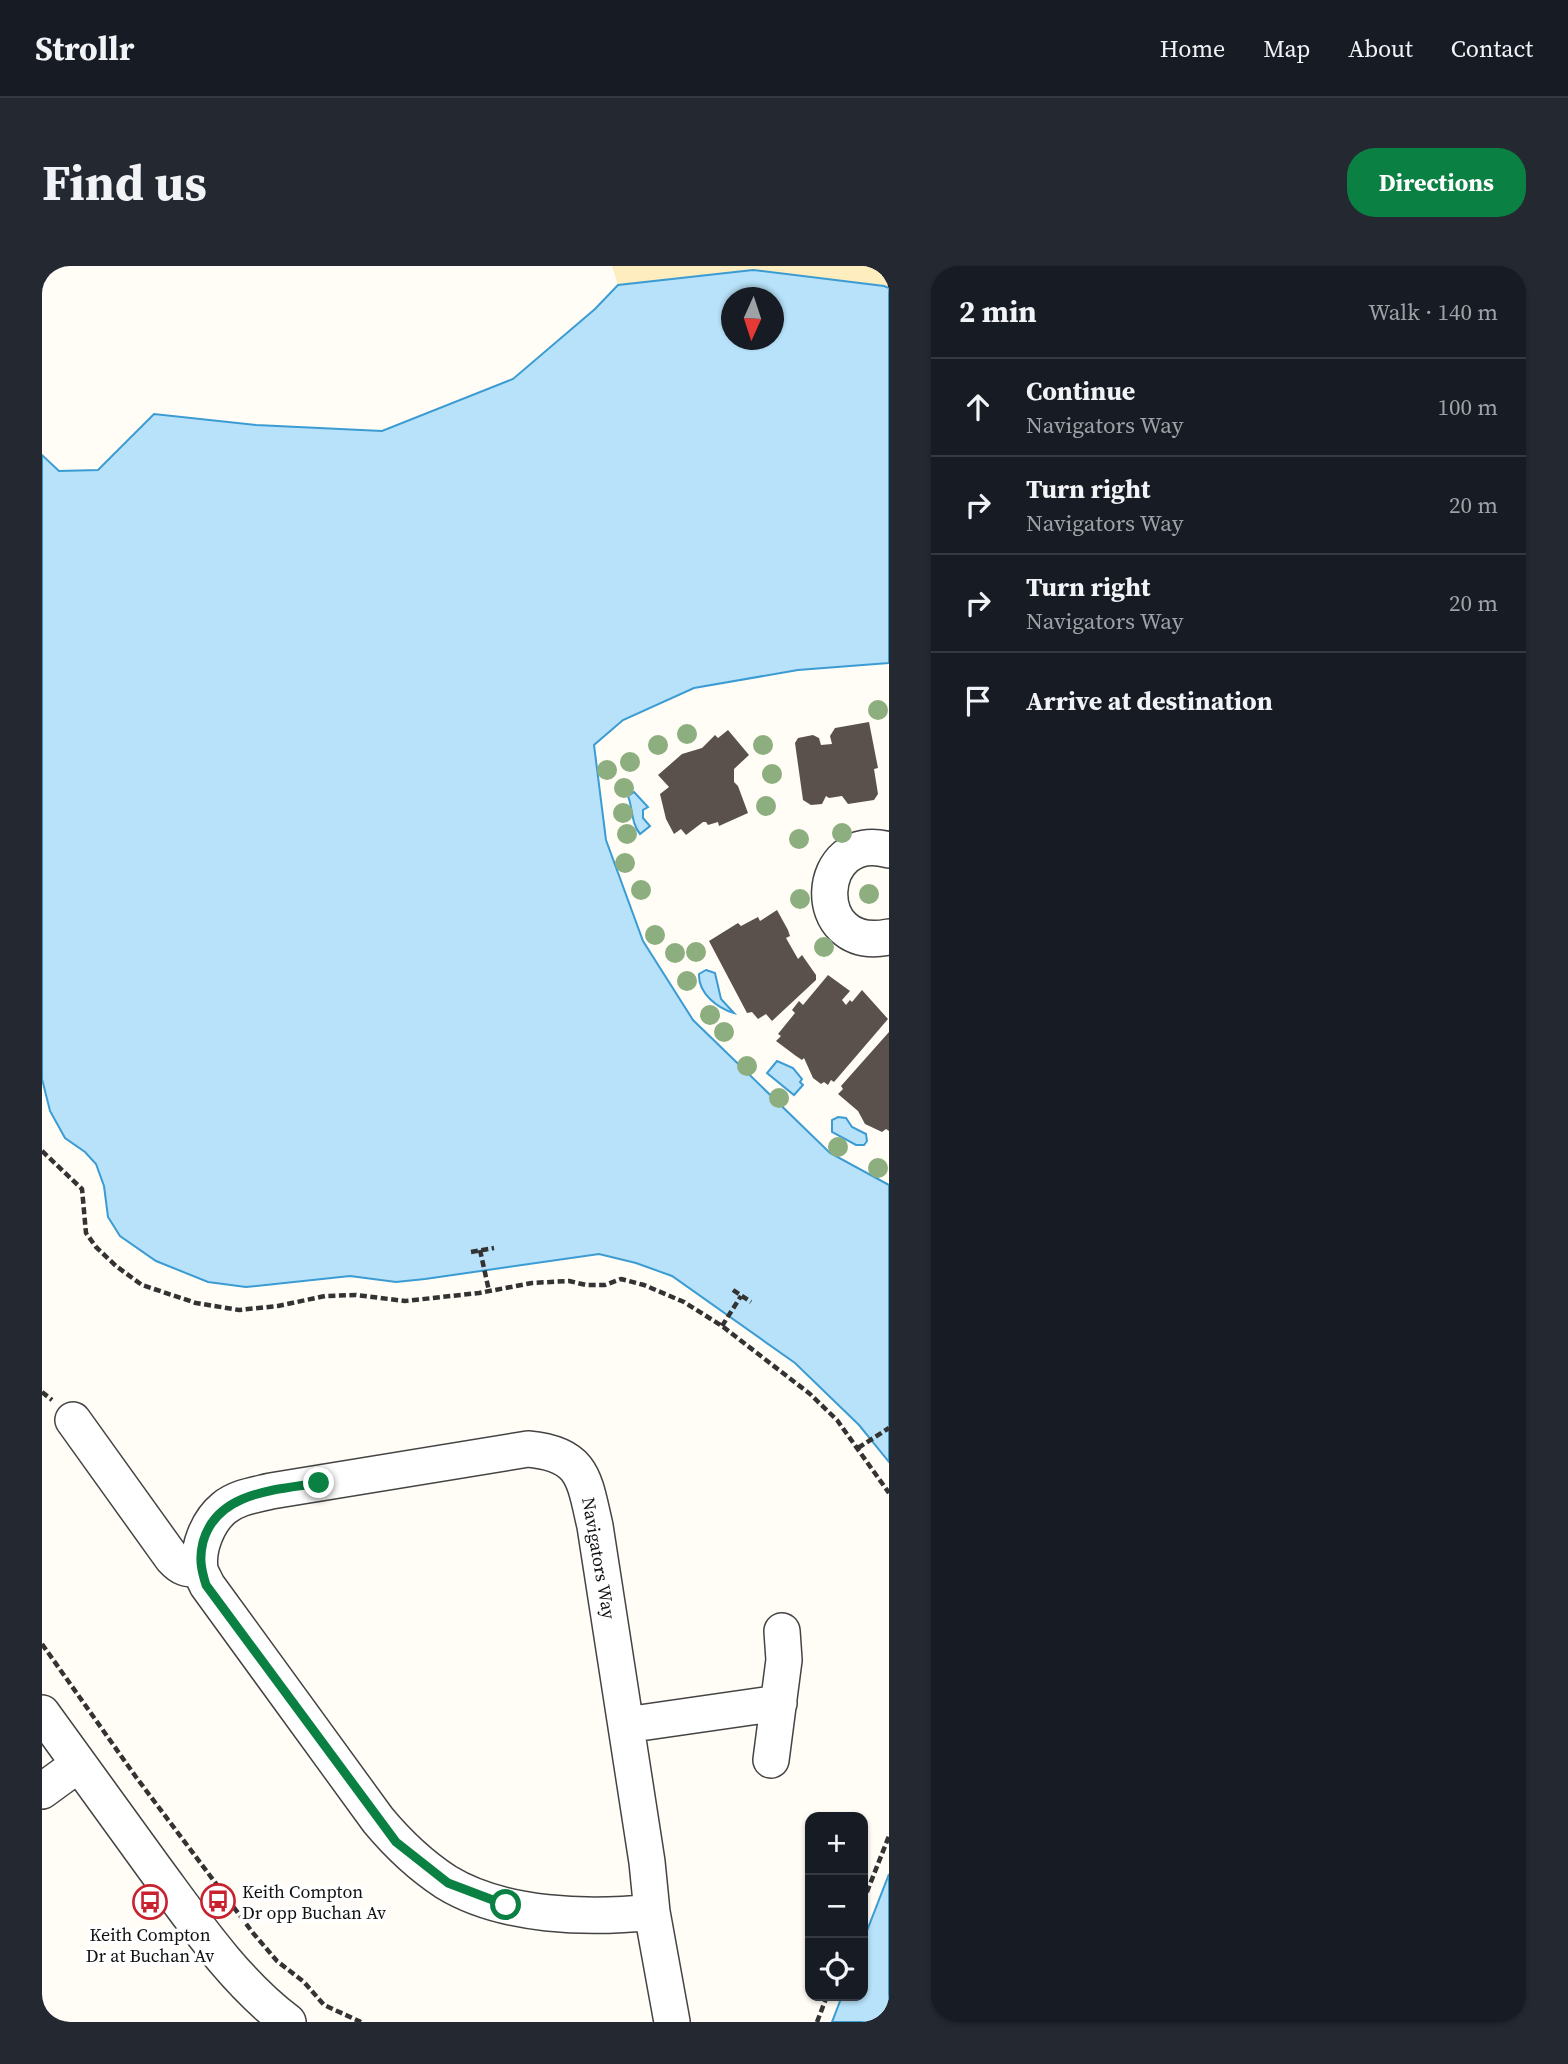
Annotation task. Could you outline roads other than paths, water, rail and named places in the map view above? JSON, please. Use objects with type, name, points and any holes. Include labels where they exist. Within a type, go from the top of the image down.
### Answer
[{"type":"street","points":[[889,850],[880,847],[865,848],[850,853],[831,877],[828,892],[834,914],[848,931],[862,937],[889,937]]},
{"type":"street","points":[[73,1420],[172,1558],[188,1570],[200,1569],[206,1585],[378,1820],[410,1855],[448,1883],[506,1905],[591,1916],[653,1912]]},
{"type":"street","name":"Navigators Way","points":[[200,1569],[201,1550],[211,1524],[224,1508],[242,1498],[528,1449],[551,1451],[576,1468],[583,1478],[595,1527],[653,1912],[673,2022]]},
{"type":"street","points":[[771,1760],[784,1660],[782,1632]]},
{"type":"street","points":[[626,1726],[779,1703]]},
{"type":"street","points":[[42,1713],[188,1915],[268,2007],[288,2022]]},
{"type":"street","points":[[42,1791],[79,1764]]},
{"type":"water","points":[[753,270],[889,288],[889,663],[798,670],[694,688],[623,720],[594,745],[606,840],[643,941],[693,1020],[830,1153],[889,1185],[889,1462],[859,1425],[795,1363],[672,1276],[636,1263],[599,1254],[396,1282],[350,1276],[246,1287],[208,1282],[156,1261],[120,1236],[108,1217],[104,1186],[96,1164],[85,1152],[65,1138],[50,1111],[42,1079],[42,455],[59,471],[98,470],[154,414],[256,425],[382,431],[513,379],[595,309],[618,285]]},
{"type":"water","points":[[634,792],[648,807],[643,810],[643,818],[650,826],[640,834],[628,796]]},
{"type":"water","points":[[706,970],[715,973],[721,999],[734,1013],[715,1003],[705,993],[699,974]]},
{"type":"water","points":[[777,1061],[793,1068],[802,1079],[800,1082],[803,1085],[794,1095],[767,1073]]},
{"type":"water","points":[[838,1117],[846,1118],[852,1127],[866,1134],[867,1141],[864,1145],[856,1145],[832,1132],[832,1120]]},
{"type":"water","points":[[889,1874],[889,2022],[832,2022],[840,2001],[868,2001],[868,1928]]},
{"type":"place","name":"Keith Compton Dr opp Buchan Av","points":[[218,1901]]},
{"type":"place","name":"Keith Compton Dr at Buchan Av","points":[[150,1902]]}]
